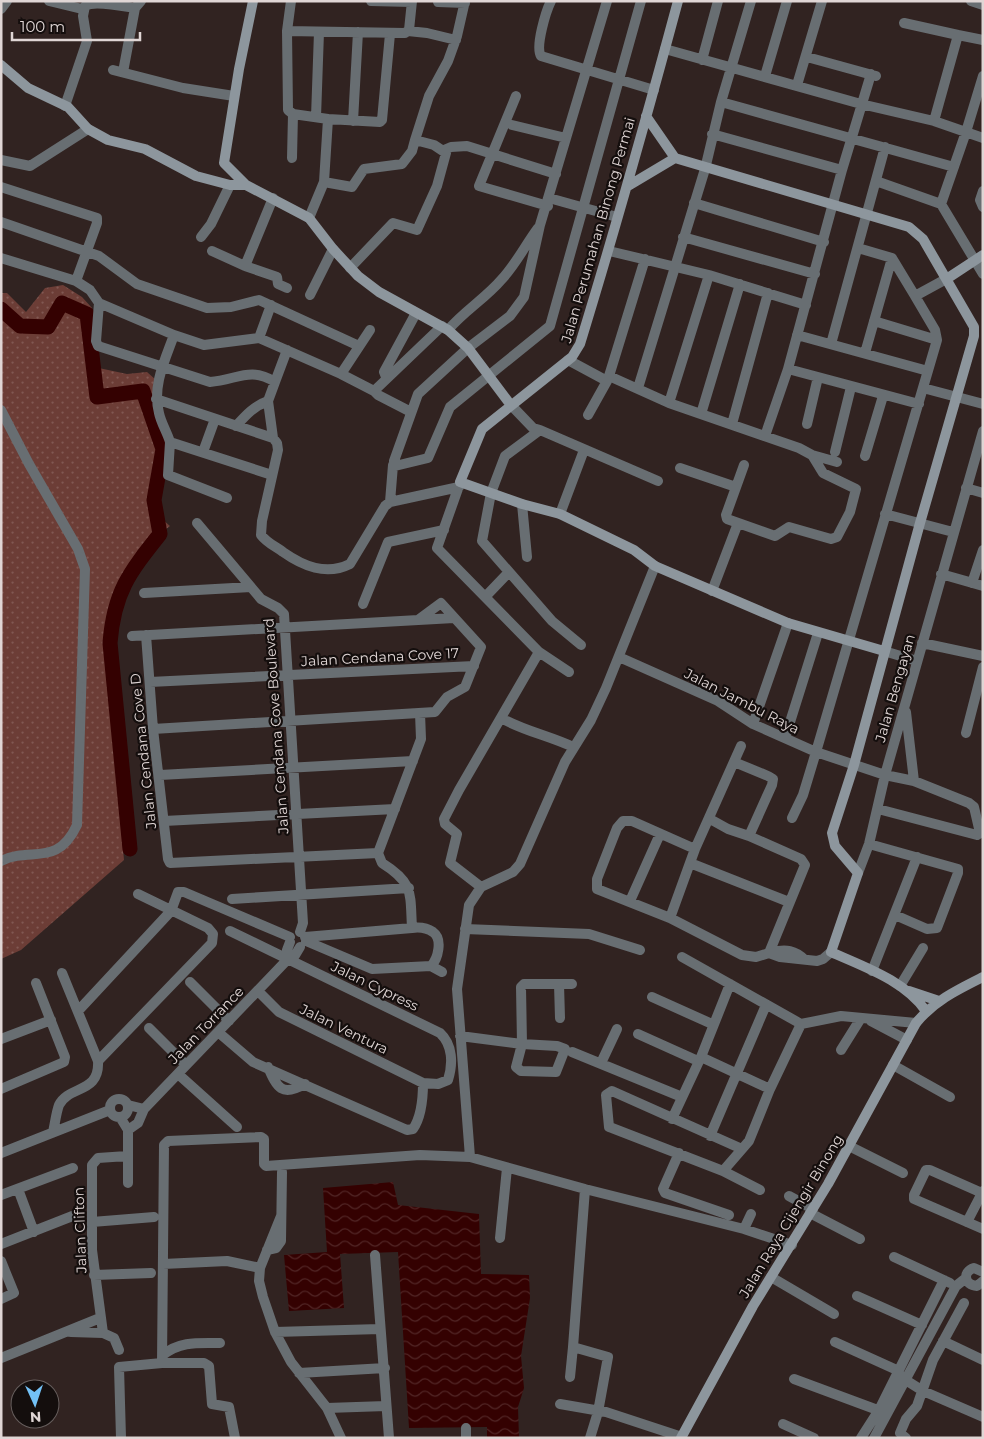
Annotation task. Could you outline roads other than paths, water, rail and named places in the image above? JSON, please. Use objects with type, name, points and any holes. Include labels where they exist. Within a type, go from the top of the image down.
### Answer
[{"type":"street","points":[[1,8],[7,1]]},
{"type":"street","points":[[49,1],[82,10]]},
{"type":"street","points":[[253,1],[234,96],[230,134],[224,159],[231,173],[246,185],[309,218],[350,268],[379,292],[445,328],[468,348],[510,404],[533,428],[658,481]]},
{"type":"street","points":[[291,1],[287,31],[288,110],[293,114],[328,119],[380,122],[382,120],[390,34]]},
{"type":"street","points":[[371,1],[412,2],[408,32]]},
{"type":"street","points":[[551,1],[545,16],[539,54],[587,71],[654,90]]},
{"type":"street","points":[[390,502],[393,465],[410,412],[418,394],[468,348],[510,316],[524,298],[540,225],[607,1]]},
{"type":"street","points":[[393,465],[397,467],[428,458],[450,407],[488,374],[549,329],[641,1]]},
{"type":"street","name":"Jalan Perumahan Binong Permai","points":[[460,484],[482,429],[510,404],[576,353],[628,186],[678,1]]},
{"type":"street","points":[[702,60],[718,1]]},
{"type":"street","points":[[638,388],[705,169],[712,134],[751,1]]},
{"type":"street","points":[[765,76],[787,1]]},
{"type":"street","points":[[798,85],[822,1]]},
{"type":"street","points":[[972,1],[983,5]]},
{"type":"street","points":[[324,182],[352,187],[364,169],[402,164],[412,150],[429,96],[448,61],[456,40],[465,2],[438,2]]},
{"type":"street","points":[[82,10],[90,3],[138,5],[118,71],[183,88],[234,96]]},
{"type":"street","points":[[65,106],[87,41],[82,10]]},
{"type":"street","points":[[904,23],[983,40]]},
{"type":"street","points":[[287,31],[390,34],[408,32],[427,33],[456,40]]},
{"type":"street","points":[[316,117],[319,32]]},
{"type":"street","points":[[353,121],[358,32]]},
{"type":"street","points":[[934,122],[958,35]]},
{"type":"street","points":[[665,49],[861,104],[934,122],[983,138]]},
{"type":"street","points":[[765,436],[788,368],[861,104],[874,75],[807,57]]},
{"type":"street","points":[[1,65],[28,88],[65,106],[88,129],[108,140],[145,149],[196,176],[230,185],[246,185]]},
{"type":"street","points":[[941,204],[983,76]]},
{"type":"street","points":[[516,96],[478,186],[548,202],[582,207],[617,217]]},
{"type":"street","points":[[721,102],[954,167]]},
{"type":"street","points":[[292,158],[293,114]]},
{"type":"street","points":[[646,116],[675,158],[705,169],[868,214],[917,231],[948,278],[975,332],[884,650],[854,765],[832,833],[835,846],[858,873]]},
{"type":"street","points":[[309,218],[324,182],[328,119]]},
{"type":"street","points":[[512,125],[566,138]]},
{"type":"street","points":[[2,159],[30,166],[88,129]]},
{"type":"street","points":[[712,134],[842,170]]},
{"type":"street","points":[[415,140],[444,150],[451,147],[467,146],[491,152],[505,160],[556,174]]},
{"type":"street","points":[[831,344],[885,147]]},
{"type":"street","points":[[350,268],[393,223],[415,230],[418,228],[437,186],[446,157],[444,150]]},
{"type":"street","points":[[628,186],[675,158]]},
{"type":"street","points":[[876,181],[941,204],[979,257],[983,274]]},
{"type":"street","points":[[201,237],[211,224],[230,185]]},
{"type":"street","points":[[1,187],[96,218],[97,223],[76,281]]},
{"type":"street","points":[[983,190],[980,200],[983,207]]},
{"type":"street","points":[[245,266],[273,198]]},
{"type":"street","points":[[694,203],[824,242]]},
{"type":"street","points":[[1,222],[87,251],[117,267],[137,284],[207,308],[231,307],[254,300],[271,305],[359,346]]},
{"type":"street","points":[[374,391],[386,377],[489,294],[504,278],[540,225]]},
{"type":"street","points":[[683,236],[815,274]]},
{"type":"street","points":[[792,818],[803,795],[850,641],[885,514],[937,340],[935,330],[892,258],[858,248]]},
{"type":"street","points":[[310,295],[333,249]]},
{"type":"street","points":[[212,251],[245,266],[277,277],[278,284],[287,288]]},
{"type":"street","points":[[609,251],[709,275],[806,305]]},
{"type":"street","points":[[916,296],[948,278],[979,257]]},
{"type":"street","points":[[1,258],[76,281],[90,290],[99,303],[174,335],[204,345],[259,338],[341,374],[410,412]]},
{"type":"street","points":[[865,354],[892,258]]},
{"type":"street","points":[[588,415],[608,378],[645,259]]},
{"type":"street","points":[[669,403],[709,275]]},
{"type":"street","points":[[701,414],[740,284]]},
{"type":"street","points":[[732,424],[768,293]]},
{"type":"street","points":[[99,303],[96,342],[98,346],[210,382],[226,381],[244,374],[263,374],[276,382]]},
{"type":"street","points":[[259,338],[271,305]]},
{"type":"street","points":[[386,377],[384,372],[416,313]]},
{"type":"street","points":[[874,321],[937,340]]},
{"type":"street","points":[[341,374],[370,330]]},
{"type":"street","points":[[174,335],[162,367],[156,399],[162,426],[170,442],[168,475],[227,498]]},
{"type":"street","points":[[797,335],[928,371]]},
{"type":"street","points":[[273,438],[268,401],[287,350]]},
{"type":"street","points":[[568,360],[608,378],[638,388],[669,403],[732,424],[812,455],[836,457],[851,387]]},
{"type":"street","points":[[788,368],[883,396],[918,404]]},
{"type":"street","points":[[807,424],[818,377]]},
{"type":"street","points":[[923,388],[983,404]]},
{"type":"street","points":[[865,456],[883,396]]},
{"type":"street","points":[[156,399],[273,438],[278,443],[262,521],[261,535],[266,542],[294,561],[320,570],[342,568],[350,564],[385,506],[390,502],[460,484],[560,514],[634,550],[655,566],[788,623],[917,661]]},
{"type":"street","points":[[236,426],[258,404],[268,401]]},
{"type":"street","points":[[1,410],[29,464],[78,549],[85,569],[77,825],[72,837],[59,848],[36,855],[1,861]]},
{"type":"street","points":[[203,452],[215,419]]},
{"type":"street","points":[[540,430],[505,456],[491,493],[482,541],[508,573],[552,621],[581,645]]},
{"type":"street","name":"Jalan Bengayan","points":[[831,952],[869,844],[884,775],[906,708],[941,574],[983,431]]},
{"type":"street","points":[[170,442],[272,475]]},
{"type":"street","points":[[560,514],[584,450]]},
{"type":"street","points":[[744,465],[726,517],[775,536],[789,527],[830,539],[837,537],[850,512],[856,489],[823,473],[812,455]]},
{"type":"street","points":[[680,468],[736,487]]},
{"type":"street","points":[[460,484],[437,548],[539,652],[568,672]]},
{"type":"street","points":[[966,488],[983,493]]},
{"type":"street","points":[[522,504],[527,557]]},
{"type":"street","points":[[885,514],[953,532]]},
{"type":"street","name":"Jalan Cendana Cove Boulevard","points":[[197,523],[261,599],[278,608],[284,614],[303,939]]},
{"type":"street","points":[[712,591],[738,523]]},
{"type":"street","points":[[363,604],[388,542],[444,530]]},
{"type":"street","points":[[972,583],[983,550]]},
{"type":"street","points":[[470,1157],[457,989],[469,905],[481,887],[513,872],[520,864],[537,830],[555,783],[591,720],[619,657],[655,566]]},
{"type":"street","points":[[486,596],[508,573]]},
{"type":"street","points":[[941,574],[983,586]]},
{"type":"street","points":[[144,593],[251,587]]},
{"type":"street","points":[[153,729],[435,712],[448,697],[463,690],[474,666],[480,646],[441,603],[418,620]]},
{"type":"street","points":[[132,636],[454,618]]},
{"type":"street","points":[[753,724],[788,623]]},
{"type":"street","points":[[785,738],[818,633]]},
{"type":"street","name":"Jalan Cendana Cove D","points":[[146,636],[153,729],[170,863],[299,857]]},
{"type":"street","points":[[922,643],[983,656]]},
{"type":"street","points":[[481,887],[450,863],[458,834],[445,824],[444,819],[539,652]]},
{"type":"street","name":"Jalan Jambu Raya","points":[[619,657],[718,701],[753,724],[816,752],[884,775],[914,781],[972,805],[981,833]]},
{"type":"street","name":"Jalan Cendana Cove 17","points":[[150,682],[474,666]]},
{"type":"street","points":[[966,733],[983,667]]},
{"type":"street","points":[[906,708],[914,781]]},
{"type":"street","points":[[412,928],[409,888],[394,871],[382,864],[378,853],[421,739],[420,713]]},
{"type":"street","points":[[501,718],[512,724],[552,737],[574,747]]},
{"type":"street","points":[[670,918],[695,849],[741,746]]},
{"type":"street","points":[[160,775],[413,761]]},
{"type":"street","points":[[734,762],[773,779],[749,836]]},
{"type":"street","points":[[164,821],[395,809]]},
{"type":"street","points":[[878,809],[977,835],[981,833]]},
{"type":"street","points":[[710,819],[728,829],[749,836],[804,861],[805,865],[769,953]]},
{"type":"street","points":[[695,849],[632,821],[624,821],[617,828],[596,884],[597,889],[670,918],[742,955],[756,957],[769,953],[780,957],[817,961],[831,952],[872,971],[904,989],[939,1001]]},
{"type":"street","points":[[630,901],[660,834]]},
{"type":"street","points":[[869,844],[953,866],[958,869],[937,928],[927,929],[895,915]]},
{"type":"street","points":[[299,857],[378,853]]},
{"type":"street","points":[[872,971],[917,857]]},
{"type":"street","points":[[690,863],[789,902]]},
{"type":"street","points":[[390,890],[394,871]]},
{"type":"street","points":[[232,899],[409,888]]},
{"type":"street","points":[[78,1011],[171,910],[178,892],[184,892],[290,939],[295,947],[303,939],[412,928],[426,929],[436,936],[438,954],[436,961],[431,966]]},
{"type":"street","points":[[98,1061],[212,943],[213,934],[208,928],[138,894]]},
{"type":"street","name":"Jalan Cypress","points":[[243,922],[233,932],[440,1033],[449,1047],[452,1066],[448,1080],[438,1084],[423,1083]]},
{"type":"street","points":[[465,929],[589,934],[640,950]]},
{"type":"street","points":[[288,959],[287,950],[290,939]]},
{"type":"street","points":[[303,939],[372,969],[431,966],[442,972]]},
{"type":"street","name":"Jalan Torrance","points":[[128,1130],[138,1123],[144,1109],[186,1065],[288,959],[294,957],[303,939]]},
{"type":"street","points":[[904,989],[923,948]]},
{"type":"street","points":[[682,957],[800,1024],[841,1016],[916,1023]]},
{"type":"street","points":[[53,1132],[59,1105],[63,1100],[93,1080],[98,1069],[98,1061],[62,974]]},
{"type":"street","name":"Jalan Raya Cijengir Binong","points":[[681,1437],[753,1306],[792,1245],[849,1146],[916,1023],[926,1011],[939,1001],[983,977]]},
{"type":"street","points":[[190,982],[229,1021]]},
{"type":"street","points":[[1,1090],[64,1062],[51,1020],[36,983]]},
{"type":"street","points":[[559,984],[560,1018]]},
{"type":"street","points":[[460,1036],[522,1044],[557,1046],[565,1049],[556,1072],[517,1070],[516,1065],[522,1044],[521,985],[572,984]]},
{"type":"street","points":[[672,1119],[730,984]]},
{"type":"street","points":[[904,989],[926,1011]]},
{"type":"street","name":"Jalan Ventura","points":[[258,991],[279,1012],[423,1083]]},
{"type":"street","points":[[652,997],[712,1024]]},
{"type":"street","points":[[710,1136],[766,1005]]},
{"type":"street","points":[[864,1019],[907,1040]]},
{"type":"street","points":[[841,1050],[864,1019]]},
{"type":"street","points":[[1,1039],[51,1020]]},
{"type":"street","points":[[723,1171],[742,1149],[754,1131],[800,1024]]},
{"type":"street","points":[[149,1028],[186,1065]]},
{"type":"street","points":[[601,1064],[617,1030]]},
{"type":"street","points":[[218,1032],[242,1055],[253,1062],[268,1067],[274,1082],[282,1089],[295,1089],[305,1084],[407,1130],[413,1129],[417,1123],[423,1099],[423,1083]]},
{"type":"street","points":[[638,1034],[736,1073],[770,1090]]},
{"type":"street","points":[[572,1052],[682,1097]]},
{"type":"street","points":[[893,1065],[950,1098]]},
{"type":"street","points":[[178,1074],[237,1127]]},
{"type":"street","points":[[742,1149],[612,1091],[606,1095],[609,1127],[723,1171],[760,1190]]},
{"type":"street","points":[[110,1110],[113,1101],[118,1098],[124,1100],[128,1105],[144,1109]]},
{"type":"street","points":[[120,1117],[126,1114],[128,1105]]},
{"type":"street","points":[[1,1153],[110,1110]]},
{"type":"street","points":[[110,1110],[114,1115],[120,1117],[128,1130],[128,1183]]},
{"type":"street","points":[[162,1359],[164,1145],[168,1141],[261,1137],[264,1139],[266,1166],[420,1156],[470,1157],[585,1189],[744,1229],[792,1245]]},
{"type":"street","points":[[849,1146],[903,1172]]},
{"type":"street","points":[[679,1153],[663,1189],[665,1193],[729,1215]]},
{"type":"street","name":"Jalan Clifton","points":[[103,1333],[94,1275],[92,1165],[94,1160],[98,1158],[127,1156]]},
{"type":"street","points":[[1,1195],[73,1168]]},
{"type":"street","points":[[500,1238],[507,1168]]},
{"type":"street","points":[[967,1222],[982,1192],[926,1170],[914,1195],[914,1199],[983,1229]]},
{"type":"street","points":[[282,1172],[280,1246],[267,1250],[260,1268],[259,1281],[275,1332],[298,1373],[327,1408],[341,1438]]},
{"type":"street","points":[[18,1189],[34,1232]]},
{"type":"street","points":[[570,1377],[585,1189]]},
{"type":"street","points":[[789,1196],[860,1238]]},
{"type":"street","points":[[744,1229],[751,1214]]},
{"type":"street","points":[[1,1244],[75,1215]]},
{"type":"street","points":[[92,1222],[154,1217]]},
{"type":"street","points":[[375,1255],[389,1438]]},
{"type":"street","points":[[894,1257],[956,1286]]},
{"type":"street","points":[[1,1261],[14,1293],[1,1299]]},
{"type":"street","points":[[163,1264],[227,1261],[260,1268]]},
{"type":"street","points":[[982,1269],[971,1268],[966,1278],[968,1284],[974,1286],[983,1281]]},
{"type":"street","points":[[94,1275],[152,1273]]},
{"type":"street","points":[[771,1277],[834,1314]]},
{"type":"street","points":[[874,1438],[883,1411],[902,1375],[956,1286],[966,1278]]},
{"type":"street","points":[[902,1375],[922,1325],[944,1280]]},
{"type":"street","points":[[857,1296],[922,1325]]},
{"type":"street","points":[[906,1438],[900,1433],[923,1391],[933,1360],[964,1303]]},
{"type":"street","points":[[1,1358],[100,1318]]},
{"type":"street","points":[[275,1332],[380,1329]]},
{"type":"street","points":[[67,1332],[103,1333],[114,1338],[119,1350]]},
{"type":"street","points":[[943,1341],[983,1360]]},
{"type":"street","points":[[835,1342],[902,1375],[923,1391],[983,1417]]},
{"type":"street","points":[[162,1359],[174,1347],[190,1343],[220,1343]]},
{"type":"street","points":[[573,1347],[608,1357],[598,1412],[590,1438]]},
{"type":"street","points":[[122,1438],[119,1368],[162,1359],[204,1363],[209,1366],[212,1404],[230,1407],[235,1438]]},
{"type":"street","points":[[298,1373],[385,1368]]},
{"type":"street","points":[[794,1380],[883,1411]]},
{"type":"street","points":[[560,1404],[606,1412],[681,1437]]},
{"type":"street","points":[[327,1408],[386,1406]]},
{"type":"street","points":[[861,1438],[883,1411]]},
{"type":"street","points":[[783,1424],[814,1438]]},
{"type":"water","points":[[393,1182],[398,1205],[479,1214],[481,1274],[529,1275],[530,1298],[521,1356],[524,1388],[518,1407],[519,1438],[487,1438],[487,1427],[409,1428],[398,1252],[340,1254],[344,1308],[289,1311],[284,1255],[327,1252],[323,1188]]},
{"type":"waterway","points":[[1,309],[20,326],[48,327],[62,303],[87,314],[97,397],[143,391],[163,449],[154,500],[160,534],[132,572],[119,596],[110,643],[130,849]]}]
